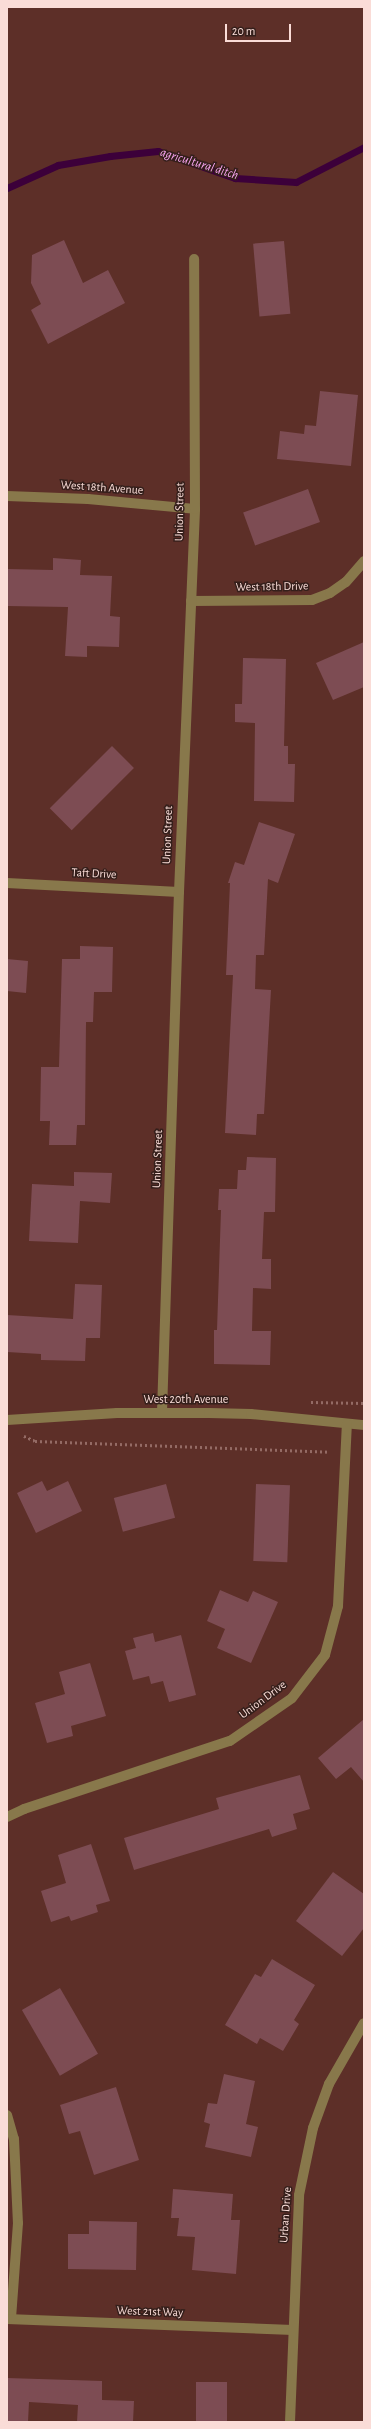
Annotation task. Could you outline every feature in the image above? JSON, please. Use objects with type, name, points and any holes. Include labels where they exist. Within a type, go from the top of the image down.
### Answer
[{"type":"street","name":"Union Street","points":[[162,1412],[179,892],[194,509],[194,259]]},
{"type":"street","name":"West 18th Avenue","points":[[7,496],[88,500],[194,509]]},
{"type":"street","name":"West 18th Drive","points":[[191,601],[312,600],[330,593],[346,582],[364,561]]},
{"type":"street","name":"Taft Drive","points":[[7,883],[179,892]]},
{"type":"street","name":"West 20th Avenue","points":[[7,1420],[162,1412],[251,1414],[364,1425]]},
{"type":"street","name":"Union Drive","points":[[7,1817],[24,1809],[230,1741],[292,1698],[325,1655],[338,1606],[347,1424]]},
{"type":"street","name":"Urban Drive","points":[[290,2422],[299,2196],[313,2128],[329,2084],[364,2023]]},
{"type":"street","points":[[7,2115],[14,2139],[18,2223],[9,2319]]},
{"type":"street","name":"West 21st Way","points":[[9,2319],[293,2330]]},
{"type":"path","points":[[35,1441],[346,1452]]},
{"type":"building","points":[[64,240],[83,283],[108,270],[125,303],[48,344],[31,310],[41,304],[31,283],[32,255]]},
{"type":"building","points":[[284,241],[290,314],[259,316],[253,244]]},
{"type":"building","points":[[320,391],[358,395],[351,466],[277,459],[280,431],[304,434],[305,425],[316,426]]},
{"type":"building","points":[[308,489],[320,522],[255,545],[243,513]]},
{"type":"building","points":[[53,558],[81,560],[80,575],[112,576],[110,616],[120,617],[119,647],[87,646],[87,657],[65,656],[68,607],[7,606],[7,569],[53,570]]},
{"type":"building","points":[[364,642],[364,687],[333,700],[316,663]]},
{"type":"building","points":[[243,658],[286,659],[284,746],[288,746],[288,764],[295,764],[294,802],[254,801],[255,723],[235,722],[235,704],[242,704]]},
{"type":"building","points":[[112,746],[134,768],[72,830],[50,808]]},
{"type":"building","points":[[259,822],[295,834],[278,883],[268,879],[264,955],[256,955],[255,989],[271,990],[264,1114],[257,1114],[256,1135],[225,1133],[233,975],[226,975],[230,883],[228,883],[235,862],[244,865]]},
{"type":"building","points":[[80,946],[113,947],[112,992],[94,992],[93,1022],[86,1022],[85,1125],[77,1125],[76,1145],[49,1145],[50,1121],[40,1121],[41,1067],[59,1067],[62,959],[80,959]]},
{"type":"building","points":[[7,959],[28,961],[26,993],[7,991]]},
{"type":"building","points":[[247,1157],[276,1158],[275,1212],[264,1212],[262,1259],[271,1259],[271,1289],[253,1288],[252,1331],[271,1331],[270,1365],[214,1364],[214,1330],[217,1330],[221,1210],[218,1210],[219,1189],[237,1189],[238,1170],[246,1170]]},
{"type":"building","points":[[74,1172],[112,1173],[110,1203],[80,1201],[78,1243],[29,1241],[32,1184],[74,1186]]},
{"type":"building","points":[[75,1284],[102,1285],[100,1338],[86,1338],[85,1361],[41,1360],[41,1354],[7,1352],[7,1315],[73,1319]]},
{"type":"building","points":[[42,1481],[47,1491],[68,1481],[82,1511],[36,1533],[17,1493]]},
{"type":"building","points":[[166,1484],[175,1518],[123,1532],[114,1498]]},
{"type":"building","points":[[256,1484],[290,1485],[287,1562],[253,1561]]},
{"type":"building","points":[[220,1590],[248,1602],[253,1591],[278,1602],[251,1663],[217,1648],[225,1629],[207,1621]]},
{"type":"building","points":[[153,1633],[155,1642],[181,1635],[196,1695],[169,1702],[163,1681],[151,1684],[149,1676],[133,1680],[125,1651],[136,1648],[133,1638]]},
{"type":"building","points":[[90,1663],[106,1716],[71,1726],[73,1736],[47,1743],[35,1703],[65,1694],[59,1672]]},
{"type":"building","points":[[364,1719],[364,1782],[351,1767],[336,1779],[318,1758]]},
{"type":"building","points":[[300,1775],[310,1809],[293,1814],[297,1829],[272,1837],[269,1829],[134,1870],[124,1838],[219,1809],[216,1798]]},
{"type":"building","points":[[91,1844],[110,1901],[96,1905],[98,1912],[71,1921],[69,1916],[51,1922],[41,1891],[66,1883],[58,1855]]},
{"type":"building","points":[[333,1872],[364,1894],[364,1928],[342,1956],[296,1921]]},
{"type":"building","points":[[272,1959],[315,1985],[294,2020],[299,2024],[283,2051],[260,2038],[257,2044],[225,2025],[255,1974],[261,1977]]},
{"type":"building","points":[[60,1988],[98,2054],[60,2076],[22,2010]]},
{"type":"building","points":[[224,2074],[255,2081],[246,2124],[258,2127],[251,2157],[205,2147],[210,2124],[204,2122],[208,2103],[217,2104]]},
{"type":"building","points":[[116,2087],[139,2160],[94,2175],[80,2131],[69,2134],[60,2105]]},
{"type":"building","points":[[173,2189],[233,2194],[231,2220],[240,2220],[236,2274],[192,2270],[195,2237],[177,2236],[179,2218],[171,2218]]},
{"type":"building","points":[[89,2221],[137,2222],[136,2270],[68,2269],[68,2234],[89,2234]]},
{"type":"building","points":[[7,2378],[102,2381],[102,2400],[134,2401],[133,2422],[77,2422],[78,2405],[29,2402],[28,2422],[7,2422]]},
{"type":"building","points":[[196,2382],[227,2382],[227,2422],[196,2422]]},
{"type":"waterway","name":"agricultural ditch","points":[[7,188],[58,165],[110,156],[158,151],[235,178],[296,182],[364,147]]}]
